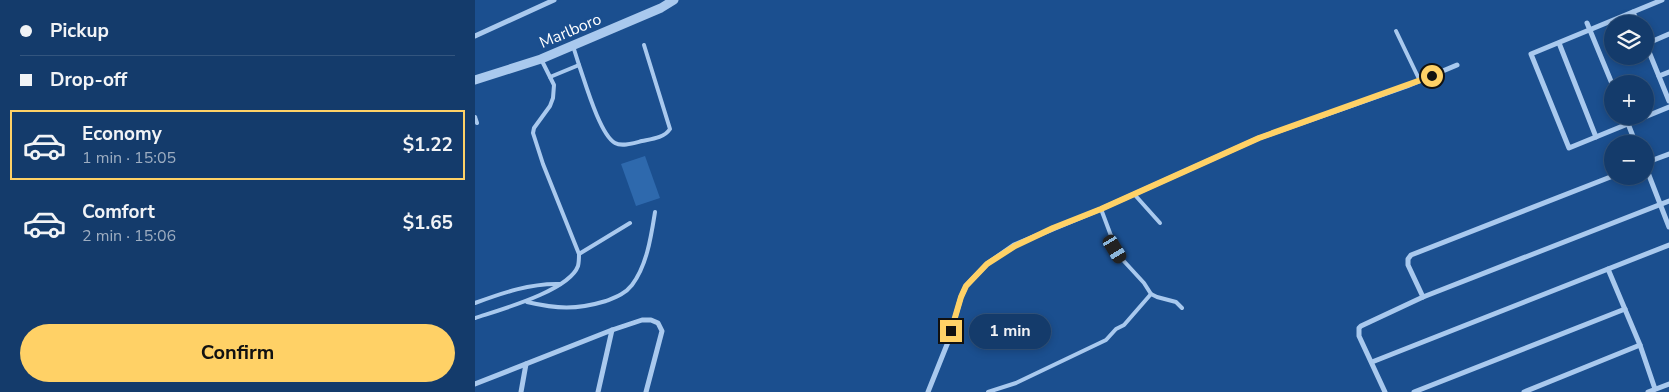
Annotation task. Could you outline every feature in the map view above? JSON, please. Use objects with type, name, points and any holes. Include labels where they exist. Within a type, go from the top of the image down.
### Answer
[{"type":"street","points":[[475,36],[554,0]]},
{"type":"street","name":"Marlboro","points":[[475,80],[541,59],[674,0]]},
{"type":"street","points":[[1623,125],[1569,148],[1531,54],[1662,0]]},
{"type":"street","points":[[1587,22],[1608,75]]},
{"type":"street","points":[[1654,40],[1669,34]]},
{"type":"street","points":[[1559,43],[1596,137]]},
{"type":"street","points":[[1654,64],[1669,100]]},
{"type":"street","points":[[928,392],[966,286],[975,274],[987,264],[1015,246],[1259,138],[1420,81],[1457,65]]},
{"type":"street","points":[[1659,76],[1669,72]]},
{"type":"street","points":[[1654,113],[1669,107]]},
{"type":"street","points":[[1654,160],[1669,154]]},
{"type":"street","points":[[1423,297],[1408,265],[1408,258],[1411,254],[1604,179]]},
{"type":"street","points":[[1653,185],[1669,227]]},
{"type":"street","points":[[1385,392],[1359,336],[1359,328],[1423,297],[1669,201]]},
{"type":"street","points":[[1372,362],[1669,245]]},
{"type":"street","points":[[1608,269],[1640,345],[1655,389]]},
{"type":"street","points":[[1414,392],[1625,309]]},
{"type":"street","points":[[475,384],[612,330],[642,320],[651,320],[658,323],[662,332],[647,392]]},
{"type":"street","points":[[598,392],[612,330]]},
{"type":"street","points":[[1524,392],[1640,345]]},
{"type":"street","points":[[521,392],[526,364]]},
{"type":"street","points":[[1648,392],[1669,384]]},
{"type":"lane","points":[[1396,31],[1420,81]]},
{"type":"lane","points":[[573,45],[593,104],[607,136],[616,144],[623,145],[663,136],[670,129],[644,45]]},
{"type":"lane","points":[[475,318],[527,302],[560,284],[577,267],[579,254],[543,164],[533,133],[534,128],[553,98],[554,85],[541,59]]},
{"type":"lane","points":[[550,77],[579,65]]},
{"type":"lane","points":[[475,117],[477,123]]},
{"type":"lane","points":[[1134,194],[1160,223]]},
{"type":"lane","points":[[1101,209],[1115,249],[1121,258],[1144,283],[1151,294],[1176,302],[1182,308]]},
{"type":"lane","points":[[527,302],[555,308],[574,309],[618,297],[626,291],[636,278],[651,236],[655,212]]},
{"type":"lane","points":[[579,254],[630,223]]},
{"type":"lane","points":[[475,303],[496,295],[545,283],[560,284]]},
{"type":"lane","points":[[988,392],[1015,383],[1105,340],[1124,324],[1151,294]]},
{"type":"shaded area","points":[[645,156],[660,198],[636,206],[621,164]]},
{"type":"route","points":[[951,331],[961,297],[975,274],[997,256],[1015,246],[1259,138],[1432,76]]}]
